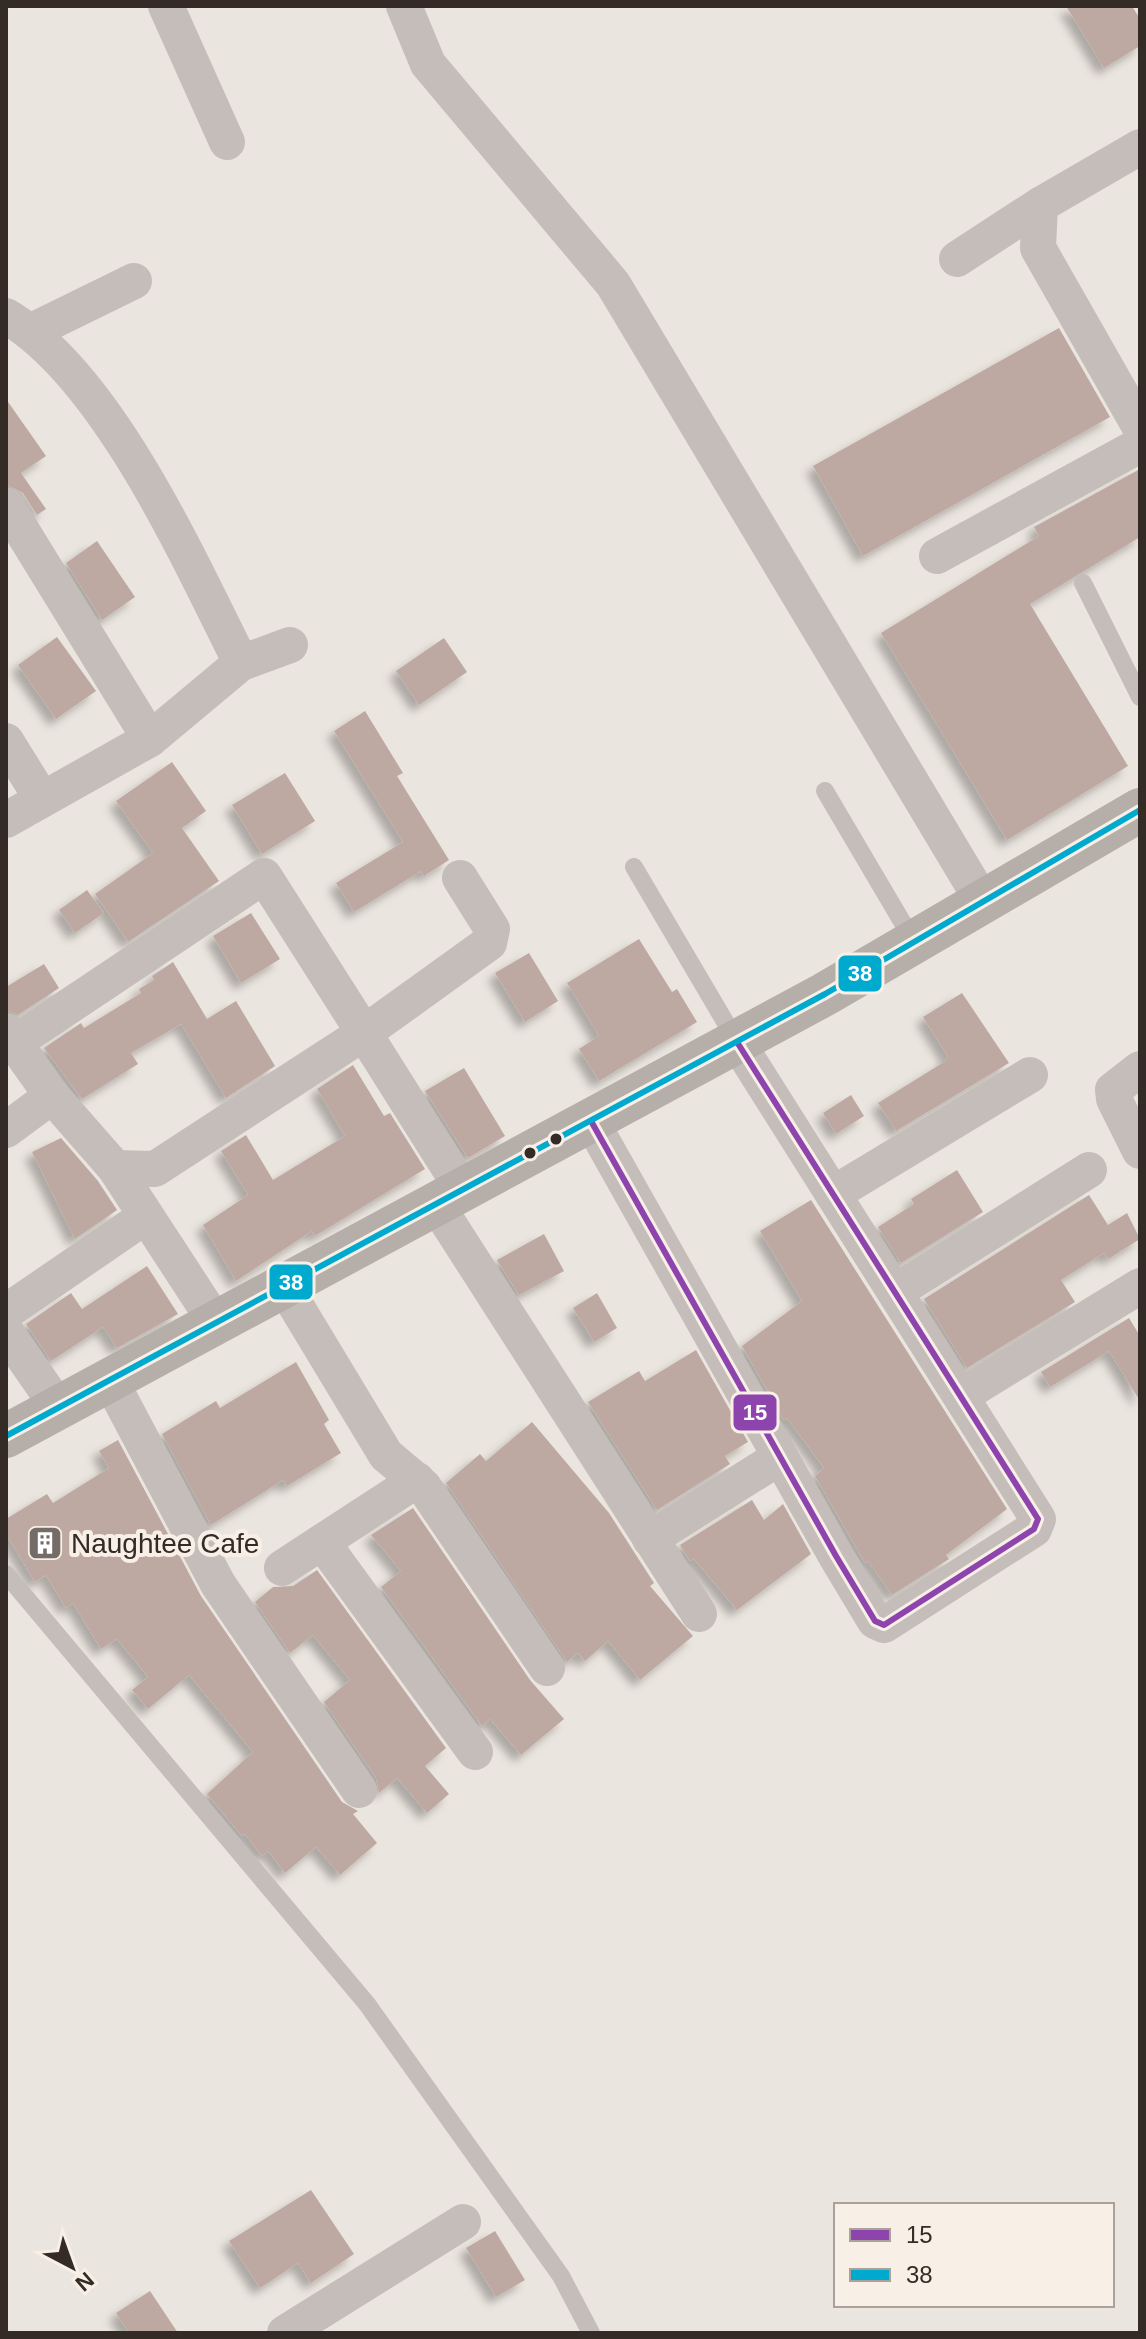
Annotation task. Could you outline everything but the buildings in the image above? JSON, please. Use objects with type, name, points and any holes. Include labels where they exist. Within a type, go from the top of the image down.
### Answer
[{"type":"main road","points":[[6,1436],[737,1042],[1140,810]]},
{"type":"street","points":[[166,6],[227,142]]},
{"type":"street","points":[[404,6],[428,64],[613,284],[983,902]]},
{"type":"street","points":[[957,259],[1040,205],[1140,147]]},
{"type":"street","points":[[1040,205],[1038,248],[1140,427]]},
{"type":"street","points":[[19,324],[134,281]]},
{"type":"street","points":[[19,324],[61,357],[135,463],[198,573],[241,663]]},
{"type":"street","points":[[937,556],[1140,445]]},
{"type":"street","points":[[6,505],[150,739]]},
{"type":"street","points":[[6,820],[150,739],[241,663],[290,645]]},
{"type":"street","points":[[6,741],[42,799]]},
{"type":"street","points":[[216,1323],[115,1168],[52,1096],[10,1037],[264,876],[364,1033],[450,1197],[650,1539],[699,1614]]},
{"type":"street","points":[[115,1168],[155,1169],[364,1033],[489,943],[492,929],[460,878]]},
{"type":"street","points":[[591,1121],[875,1621],[884,1625],[1038,1524],[961,1396],[737,1042]]},
{"type":"street","points":[[1140,1069],[1113,1090],[1114,1099],[1140,1151]]},
{"type":"street","points":[[833,1194],[1030,1075]]},
{"type":"street","points":[[6,1130],[52,1096]]},
{"type":"street","points":[[895,1292],[1089,1170]]},
{"type":"street","points":[[6,1312],[146,1216]]},
{"type":"street","points":[[284,1286],[386,1455],[417,1480],[547,1668]]},
{"type":"street","points":[[961,1396],[1140,1286]]},
{"type":"street","points":[[6,1332],[58,1407]]},
{"type":"street","points":[[110,1380],[218,1584],[359,1790]]},
{"type":"street","points":[[650,1539],[780,1457]]},
{"type":"street","points":[[282,1568],[417,1480]]},
{"type":"street","points":[[322,1542],[475,1752]]},
{"type":"street","points":[[285,2333],[463,2222]]},
{"type":"lane","points":[[1083,583],[1140,697]]},
{"type":"lane","points":[[825,791],[914,942]]},
{"type":"lane","points":[[634,867],[737,1042]]},
{"type":"lane","points":[[6,1574],[367,2004],[561,2276],[591,2333]]},
{"type":"transit line","name":"38","points":[[6,1436],[825,994],[1140,810]]},
{"type":"transit line","name":"15","points":[[591,1121],[836,1556],[875,1621],[884,1625],[1034,1529],[1038,1519],[737,1042]]},
{"type":"place","name":"Naughtee Cafe","points":[[45,1543]]}]
